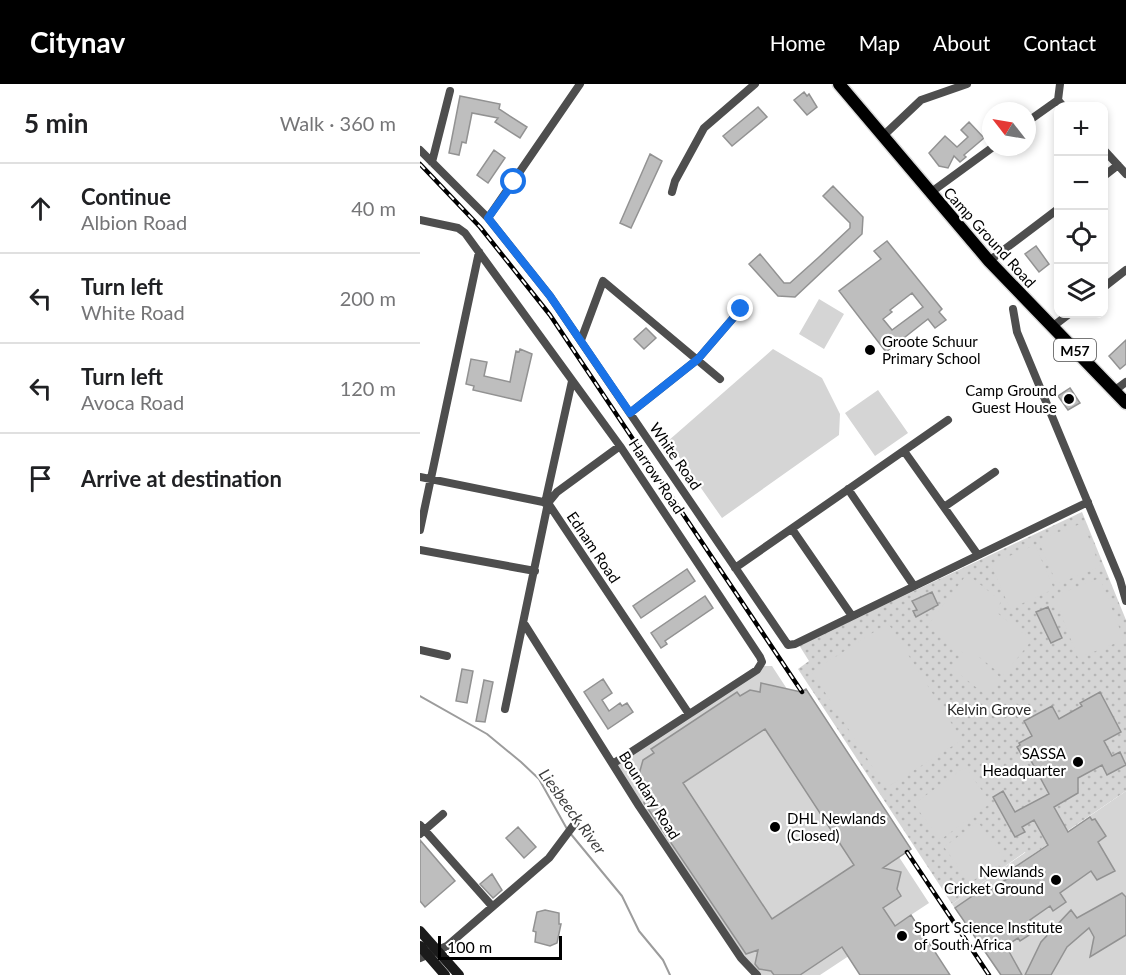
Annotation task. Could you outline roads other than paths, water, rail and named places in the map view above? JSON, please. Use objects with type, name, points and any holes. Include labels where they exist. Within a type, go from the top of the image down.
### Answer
[{"type":"main road","name":"Camp Ground Road","points":[[839,84],[989,261],[1126,403]]},
{"type":"main road","points":[[420,931],[429,955],[459,975]]},
{"type":"main road","points":[[420,946],[445,975]]},
{"type":"street","points":[[488,218],[580,84]]},
{"type":"street","points":[[672,192],[675,181],[704,128],[755,84]]},
{"type":"street","points":[[883,136],[917,102],[956,86],[967,84]]},
{"type":"street","points":[[1060,84],[1060,102]]},
{"type":"street","points":[[432,162],[450,91]]},
{"type":"street","points":[[1036,117],[1054,106]]},
{"type":"street","name":"White Road","points":[[420,150],[488,218],[581,340],[788,645],[795,644],[852,616]]},
{"type":"street","points":[[1108,154],[1126,174]]},
{"type":"street","points":[[930,193],[982,155]]},
{"type":"street","points":[[1108,173],[1118,165]]},
{"type":"street","points":[[989,261],[1058,210]]},
{"type":"street","name":"Harrow Road","points":[[420,220],[461,229],[620,446],[756,648],[762,663],[757,670],[689,714]]},
{"type":"street","points":[[420,530],[479,252]]},
{"type":"street","points":[[1108,284],[1126,270]]},
{"type":"street","points":[[581,340],[600,283],[604,281],[720,379]]},
{"type":"street","points":[[630,413],[698,359],[741,309]]},
{"type":"street","points":[[1012,309],[1017,332],[1120,580],[1126,601]]},
{"type":"street","points":[[1052,327],[1064,318]]},
{"type":"street","points":[[505,709],[525,625],[572,381]]},
{"type":"street","points":[[1114,391],[1126,382]]},
{"type":"street","points":[[735,568],[948,420]]},
{"type":"street","points":[[547,503],[557,492],[620,446]]},
{"type":"street","points":[[904,451],[978,555]]},
{"type":"street","points":[[944,507],[995,472]]},
{"type":"street","points":[[420,477],[547,503]]},
{"type":"street","points":[[848,489],[914,586]]},
{"type":"street","points":[[792,529],[852,616],[1088,502]]},
{"type":"street","name":"Ednam Road","points":[[547,503],[689,714]]},
{"type":"street","points":[[420,550],[535,571]]},
{"type":"street","points":[[1120,580],[1126,588]]},
{"type":"street","name":"Boundary Road","points":[[525,625],[639,806],[728,939],[757,975]]},
{"type":"street","points":[[420,650],[447,656]]},
{"type":"street","points":[[614,763],[689,714]]},
{"type":"street","points":[[443,814],[421,830],[492,906]]},
{"type":"street","points":[[429,955],[549,858],[561,838],[576,822]]},
{"type":"waterway","name":"Liesbeeck River","points":[[420,696],[487,734],[521,762],[539,779],[567,829]]},
{"type":"waterway","name":"Liesbeeck River","points":[[570,833],[622,896],[639,931],[663,960],[670,975]]},
{"type":"railway","points":[[420,164],[480,227],[550,315],[802,692]]},
{"type":"railway","points":[[907,852],[989,975]]},
{"type":"place","name":"Groote Schuur Primary School","points":[[870,350]]},
{"type":"place","name":"Camp Ground Guest House","points":[[1069,399]]},
{"type":"place","name":"SASSA Headquarter","points":[[1078,762]]},
{"type":"place","name":"DHL Newlands (Closed)","points":[[775,827]]},
{"type":"place","name":"Newlands Cricket Ground","points":[[1056,880]]},
{"type":"place","name":"Sport Science Institute of South Africa","points":[[902,936]]},
{"type":"park label","name":"Kelvin Grove","points":[[989,709]]}]
